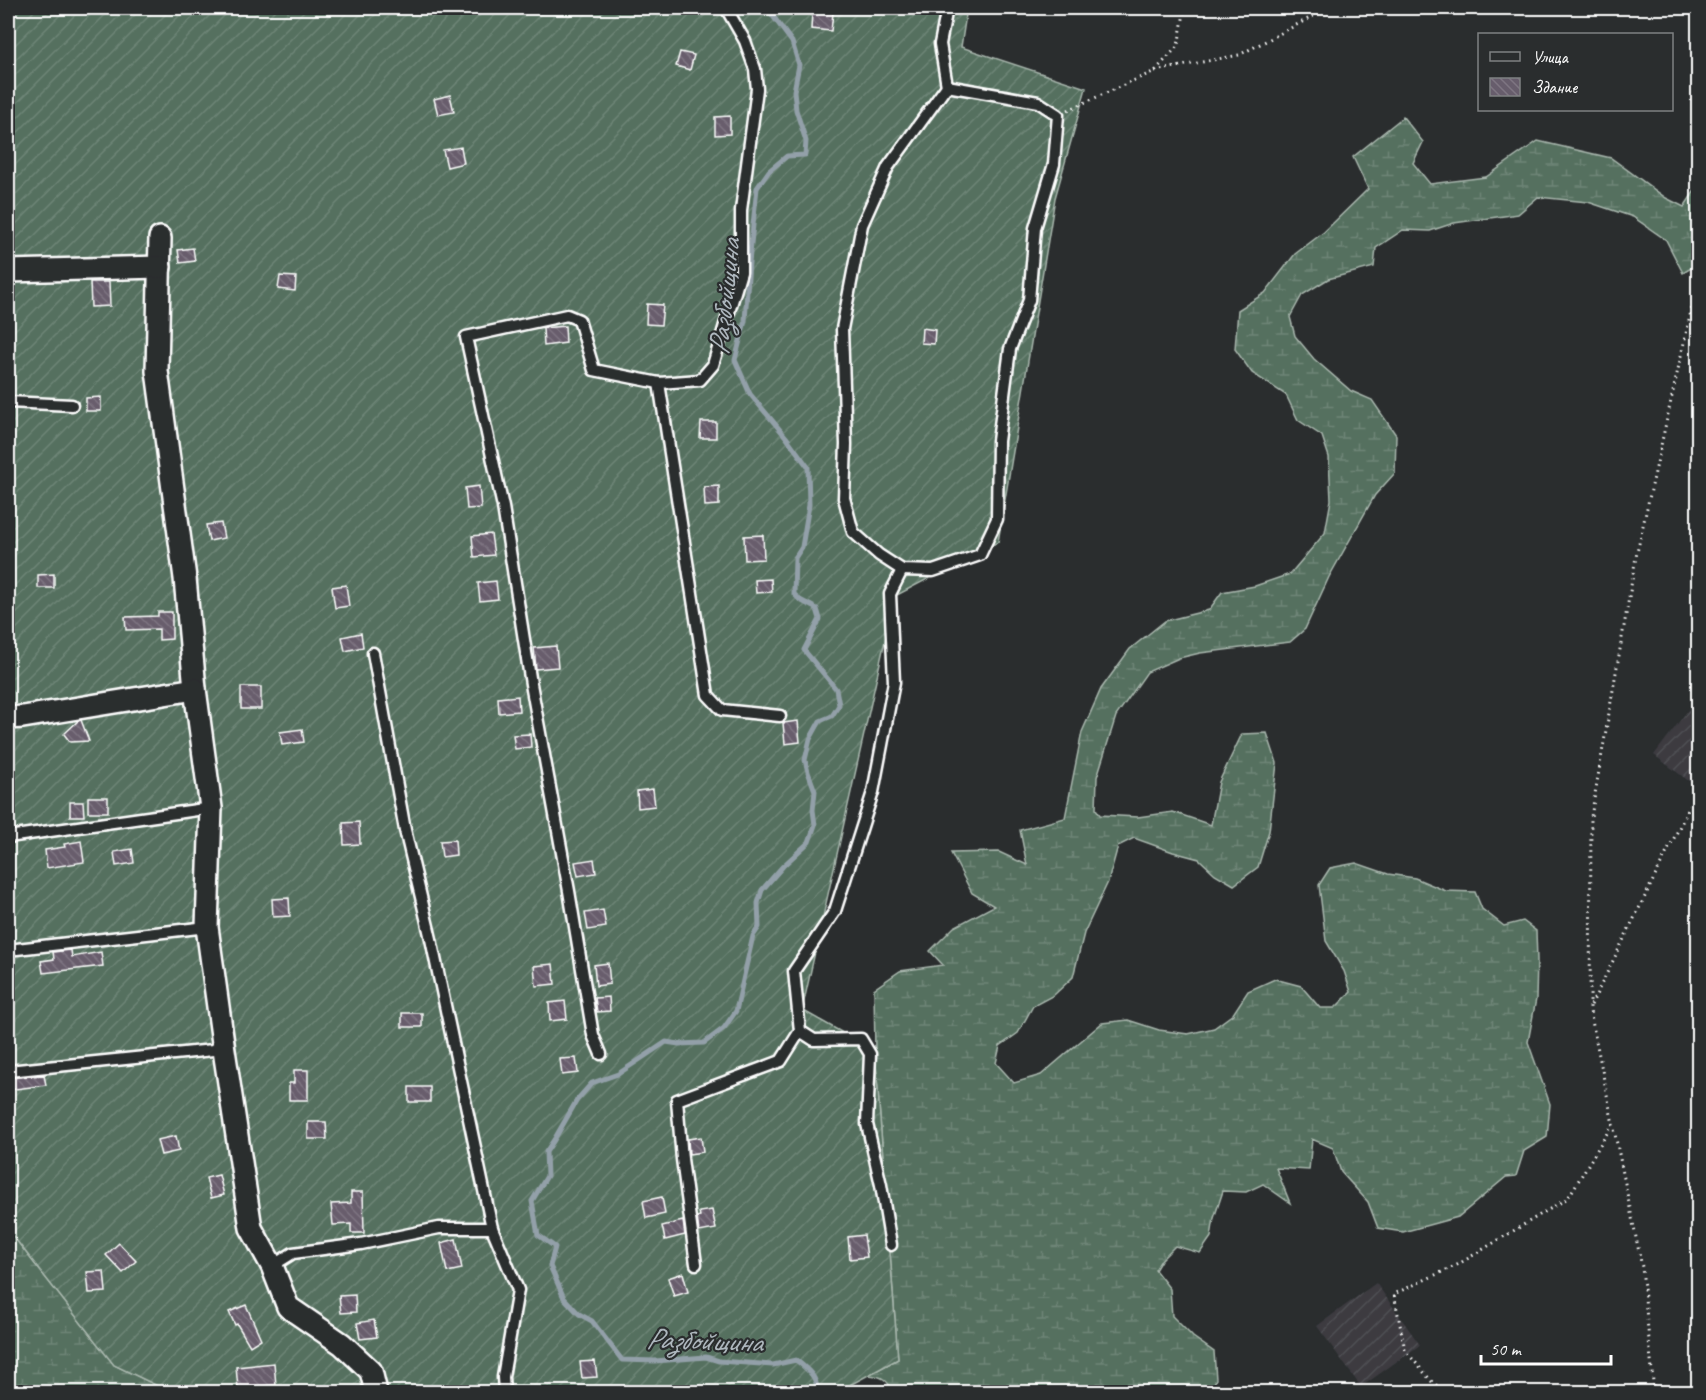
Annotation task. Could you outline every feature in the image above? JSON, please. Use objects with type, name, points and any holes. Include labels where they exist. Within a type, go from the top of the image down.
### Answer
[{"type":"street","points":[[160,238],[157,371],[185,578],[195,689],[211,808],[207,927],[251,1228],[272,1266],[288,1307],[342,1344],[371,1371],[376,1392]]},
{"type":"street","points":[[8,271],[160,267]]},
{"type":"street","points":[[8,718],[195,689]]},
{"type":"lane","points":[[601,1054],[593,1035],[531,684],[503,507],[466,337],[567,315],[579,320],[594,370],[659,383],[700,380],[713,365],[741,272],[741,210],[757,89],[755,69],[745,41],[726,8]]},
{"type":"lane","points":[[947,8],[940,45],[947,86],[888,167],[862,225],[842,329],[846,444],[844,498],[854,532],[879,555],[902,570],[933,571],[980,555],[997,519],[998,441],[1010,349],[1029,300],[1035,228],[1054,164],[1058,115],[1038,102],[947,86]]},
{"type":"lane","points":[[659,383],[708,695],[722,710],[780,716]]},
{"type":"lane","points":[[8,402],[72,405]]},
{"type":"lane","points":[[696,1264],[682,1159],[677,1100],[781,1061],[800,1031],[794,971],[835,911],[873,792],[894,682],[890,594],[902,570]]},
{"type":"lane","points":[[373,653],[405,830],[439,974],[492,1228],[518,1290],[503,1377],[504,1392]]},
{"type":"lane","points":[[8,837],[211,808]]},
{"type":"lane","points":[[8,950],[207,927]]},
{"type":"lane","points":[[800,1031],[814,1040],[861,1039],[870,1054],[867,1124],[881,1185],[891,1245]]},
{"type":"lane","points":[[8,1071],[223,1048]]},
{"type":"lane","points":[[272,1266],[293,1252],[361,1244],[439,1228],[492,1228]]},
{"type":"path","points":[[1155,71],[1178,46],[1185,8]]},
{"type":"path","points":[[1058,115],[1155,71],[1239,56],[1329,8]]},
{"type":"path","points":[[1654,1392],[1642,1267],[1590,1007],[1591,817],[1636,557],[1698,280]]},
{"type":"path","points":[[1590,1007],[1689,808],[1698,798]]},
{"type":"path","points":[[1447,1392],[1433,1383],[1405,1350],[1394,1294],[1457,1265],[1568,1198],[1613,1124]]},
{"type":"shaded area","points":[[1698,697],[1698,788],[1654,755]]},
{"type":"shaded area","points":[[1376,1283],[1420,1345],[1361,1387],[1317,1326]]},
{"type":"green space","points":[[8,8],[967,8],[961,47],[1086,88],[1055,198],[998,542],[895,596],[802,1010],[875,1051],[898,1359],[837,1392],[170,1392],[114,1365],[8,1232]]},
{"type":"green space","points":[[1403,117],[1423,142],[1413,163],[1430,184],[1486,177],[1538,141],[1611,158],[1666,198],[1684,207],[1698,186],[1698,264],[1683,273],[1666,240],[1633,217],[1588,202],[1538,197],[1518,214],[1454,223],[1430,231],[1403,230],[1376,248],[1374,267],[1328,279],[1302,295],[1290,317],[1295,336],[1314,359],[1351,391],[1372,400],[1396,435],[1395,473],[1375,495],[1329,577],[1305,629],[1290,642],[1200,653],[1179,658],[1147,672],[1116,716],[1097,777],[1096,809],[1100,815],[1138,817],[1173,812],[1211,825],[1219,782],[1242,734],[1267,733],[1277,763],[1269,831],[1258,867],[1234,885],[1215,874],[1199,859],[1134,838],[1118,846],[1108,882],[1084,933],[1073,977],[1054,995],[1033,1006],[1018,1033],[1000,1046],[996,1063],[1014,1083],[1041,1075],[1102,1023],[1128,1020],[1159,1030],[1188,1034],[1214,1028],[1233,1014],[1248,991],[1275,979],[1301,986],[1320,1008],[1335,1008],[1351,992],[1344,971],[1326,941],[1319,885],[1330,868],[1356,863],[1388,874],[1415,878],[1446,891],[1475,892],[1482,909],[1504,926],[1523,921],[1536,931],[1536,999],[1528,1042],[1550,1104],[1547,1137],[1524,1151],[1516,1176],[1506,1177],[1458,1217],[1403,1232],[1378,1228],[1368,1202],[1341,1172],[1333,1148],[1312,1139],[1309,1170],[1276,1168],[1290,1203],[1263,1184],[1246,1192],[1223,1191],[1214,1218],[1211,1237],[1200,1253],[1175,1246],[1155,1270],[1170,1289],[1172,1316],[1193,1337],[1214,1352],[1216,1379],[1211,1392],[893,1392],[884,1379],[868,1375],[898,1359],[875,1051],[874,989],[900,971],[943,965],[930,951],[954,927],[994,906],[972,893],[951,853],[999,852],[1027,865],[1020,830],[1065,818],[1082,732],[1101,689],[1130,649],[1165,621],[1209,610],[1222,592],[1255,586],[1290,574],[1325,533],[1331,500],[1329,457],[1322,436],[1298,420],[1286,395],[1252,373],[1235,349],[1238,310],[1265,293],[1295,254],[1324,232],[1368,189],[1353,157]]},
{"type":"green space","points":[[8,1232],[114,1365],[170,1392],[8,1392]]},
{"type":"building","points":[[812,12],[833,13],[831,31],[811,29]]},
{"type":"building","points":[[680,52],[694,55],[690,70],[676,66]]},
{"type":"building","points":[[450,95],[454,112],[438,115],[434,99]]},
{"type":"building","points":[[730,116],[730,134],[715,135],[715,117]]},
{"type":"building","points":[[461,147],[464,163],[447,167],[443,150]]},
{"type":"building","points":[[193,248],[195,261],[180,263],[178,250]]},
{"type":"building","points":[[280,276],[296,277],[295,291],[278,289]]},
{"type":"building","points":[[90,282],[109,282],[110,306],[91,307]]},
{"type":"building","points":[[647,304],[663,305],[661,325],[646,324]]},
{"type":"building","points":[[565,326],[566,343],[544,346],[543,328]]},
{"type":"building","points":[[922,328],[935,330],[934,344],[921,343]]},
{"type":"building","points":[[101,397],[101,411],[86,411],[86,398]]},
{"type":"building","points":[[701,422],[716,422],[716,438],[700,438]]},
{"type":"building","points":[[479,486],[481,508],[467,509],[465,488]]},
{"type":"building","points":[[719,486],[719,505],[705,506],[704,487]]},
{"type":"building","points":[[221,523],[224,538],[209,541],[206,525]]},
{"type":"building","points":[[491,534],[494,555],[474,557],[472,536]]},
{"type":"building","points":[[763,535],[764,559],[745,560],[744,536]]},
{"type":"building","points":[[54,574],[54,588],[38,588],[38,575]]},
{"type":"building","points":[[771,579],[772,592],[756,593],[755,580]]},
{"type":"building","points":[[496,581],[498,599],[480,601],[478,583]]},
{"type":"building","points":[[346,585],[349,606],[335,608],[332,587]]},
{"type":"building","points":[[158,612],[172,612],[172,639],[159,640],[159,629],[126,630],[125,617],[158,616]]},
{"type":"building","points":[[361,633],[363,647],[345,651],[342,637]]},
{"type":"building","points":[[556,646],[558,667],[536,669],[534,648]]},
{"type":"building","points":[[241,687],[261,687],[261,709],[241,709]]},
{"type":"building","points":[[518,696],[519,711],[499,713],[498,698]]},
{"type":"building","points":[[81,720],[89,741],[70,742],[64,734]]},
{"type":"building","points":[[798,721],[800,742],[785,744],[783,723]]},
{"type":"building","points":[[302,729],[304,742],[282,745],[280,732]]},
{"type":"building","points":[[530,734],[531,747],[515,749],[513,735]]},
{"type":"building","points":[[653,789],[655,806],[638,808],[637,791]]},
{"type":"building","points":[[88,797],[108,797],[108,812],[88,812]]},
{"type":"building","points":[[70,802],[83,802],[84,816],[70,816]]},
{"type":"building","points":[[359,822],[360,844],[344,845],[343,823]]},
{"type":"building","points":[[455,840],[456,855],[442,857],[440,841]]},
{"type":"building","points":[[81,841],[84,862],[47,868],[45,850],[65,847],[64,844]]},
{"type":"building","points":[[132,849],[134,863],[116,866],[114,852]]},
{"type":"building","points":[[594,859],[596,873],[578,876],[575,862]]},
{"type":"building","points":[[289,898],[290,916],[273,917],[272,899]]},
{"type":"building","points":[[603,910],[606,927],[588,930],[585,913]]},
{"type":"building","points":[[71,950],[72,957],[101,952],[103,966],[43,973],[41,961],[54,959],[53,952]]},
{"type":"building","points":[[608,963],[610,984],[596,986],[594,965]]},
{"type":"building","points":[[553,964],[555,984],[536,986],[534,966]]},
{"type":"building","points":[[609,997],[610,1011],[597,1012],[595,998]]},
{"type":"building","points":[[565,1001],[567,1019],[550,1021],[549,1003]]},
{"type":"building","points":[[402,1013],[422,1013],[422,1027],[402,1027]]},
{"type":"building","points":[[576,1058],[578,1073],[562,1075],[560,1059]]},
{"type":"building","points":[[294,1070],[308,1070],[308,1100],[289,1100],[289,1083],[294,1083]]},
{"type":"building","points":[[44,1075],[46,1085],[8,1090],[8,1078]]},
{"type":"building","points":[[409,1087],[430,1087],[430,1102],[409,1102]]},
{"type":"building","points":[[308,1122],[326,1122],[327,1139],[308,1139]]},
{"type":"building","points":[[176,1136],[179,1151],[161,1155],[157,1140]]},
{"type":"building","points":[[701,1137],[703,1152],[689,1154],[688,1139]]},
{"type":"building","points":[[219,1175],[224,1195],[211,1198],[206,1178]]},
{"type":"building","points":[[351,1192],[363,1192],[364,1233],[351,1233],[351,1224],[333,1225],[331,1204],[351,1203]]},
{"type":"building","points":[[662,1197],[665,1214],[646,1218],[643,1201]]},
{"type":"building","points":[[712,1210],[716,1229],[699,1232],[697,1217],[700,1216],[699,1212]]},
{"type":"building","points":[[683,1221],[685,1235],[665,1240],[662,1226]]},
{"type":"building","points":[[864,1235],[867,1257],[850,1259],[848,1237]]},
{"type":"building","points":[[456,1239],[462,1269],[447,1272],[441,1243]]},
{"type":"building","points":[[119,1243],[136,1261],[123,1273],[106,1255]]},
{"type":"building","points":[[104,1271],[106,1292],[89,1293],[87,1272]]},
{"type":"building","points":[[683,1273],[688,1292],[674,1296],[668,1278]]},
{"type":"building","points":[[355,1295],[356,1312],[341,1313],[339,1296]]},
{"type":"building","points":[[246,1305],[261,1339],[250,1346],[229,1312]]},
{"type":"building","points":[[374,1320],[377,1337],[360,1339],[357,1323]]},
{"type":"building","points":[[595,1361],[597,1377],[582,1378],[580,1362]]},
{"type":"building","points":[[274,1363],[276,1385],[238,1388],[236,1367]]},
{"type":"waterway","name":"Разбойщина","points":[[767,8],[792,42],[799,65],[794,91],[796,110],[806,141],[805,155],[787,156],[769,171],[757,188],[745,321],[735,360],[750,394],[808,467],[809,505],[802,547],[795,558],[794,594],[817,609],[820,619],[804,650],[836,689],[839,705],[832,716],[820,721],[810,739],[805,760],[815,791],[813,810],[815,825],[809,842],[762,890],[758,903],[759,927],[753,936],[736,1011],[724,1028],[704,1043],[666,1042],[618,1074],[592,1083],[577,1100],[546,1152],[547,1176],[532,1201],[538,1235],[555,1247],[550,1266],[564,1298],[579,1314],[592,1321],[622,1360],[655,1361],[706,1357],[719,1361],[773,1365],[796,1360],[814,1378],[817,1392]]}]
